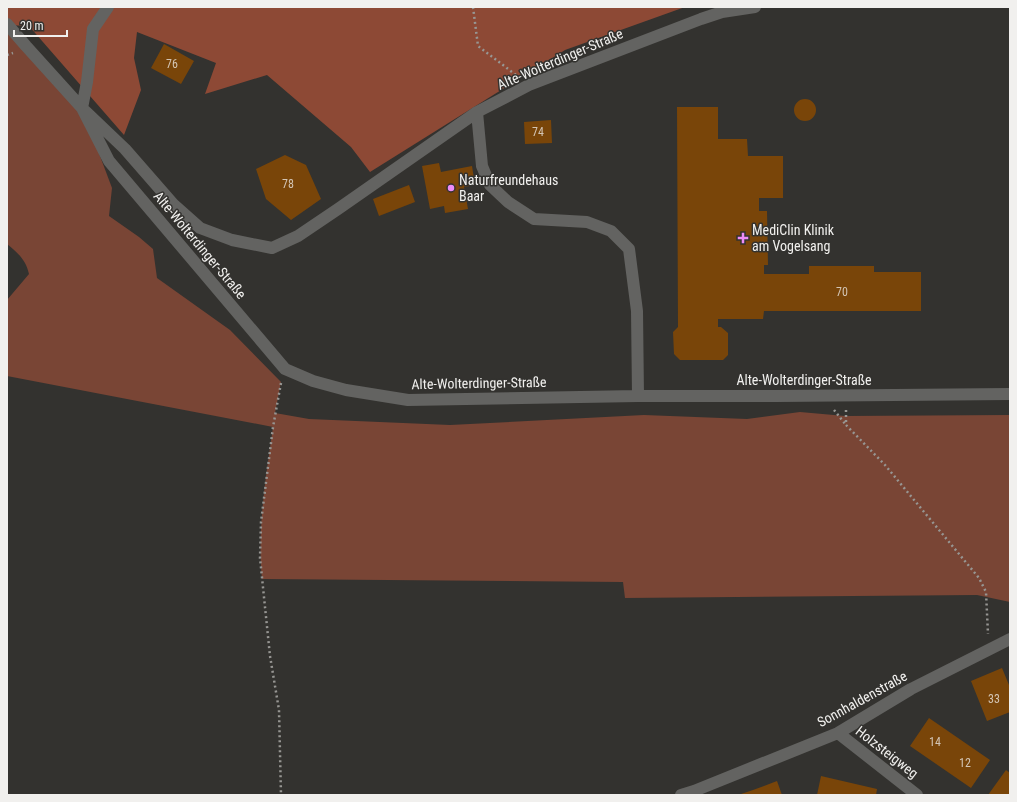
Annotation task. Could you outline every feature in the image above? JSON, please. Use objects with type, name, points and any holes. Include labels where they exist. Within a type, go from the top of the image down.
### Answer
[{"type":"street","points":[[82,108],[87,82],[93,29],[108,7]]},
{"type":"street","name":"Alte-Wolterdinger-Straße","points":[[7,24],[82,108],[125,149],[173,204],[200,228],[232,240],[272,248],[298,236],[477,112],[529,85],[701,19],[722,12],[755,7]]},
{"type":"street","name":"Alte-Wolterdinger-Straße","points":[[82,108],[109,161],[285,369],[313,381],[346,390],[408,400],[638,396],[1010,394]]},
{"type":"street","points":[[477,112],[482,166],[490,185],[508,202],[534,219],[587,222],[611,231],[629,249],[637,311],[638,396]]},
{"type":"street","name":"Sonnhaldenstraße","points":[[681,795],[838,733],[911,689],[1010,639]]},
{"type":"street","name":"Holzsteigweg","points":[[838,733],[917,795]]},
{"type":"path","points":[[473,7],[478,46],[529,85]]},
{"type":"path","points":[[281,382],[273,427],[261,522],[260,558],[270,656],[279,710],[281,795]]},
{"type":"path","points":[[846,395],[846,425],[885,465],[979,578],[986,592],[988,650]]},
{"type":"shaded area","points":[[7,7],[685,7],[565,50],[370,172],[351,147],[267,75],[205,94],[216,63],[137,32],[134,58],[141,90],[124,135],[29,26],[7,25]]},
{"type":"shaded area","points":[[7,25],[82,108],[112,188],[109,216],[139,237],[153,249],[157,278],[230,330],[281,382],[275,413],[309,419],[450,425],[644,415],[747,419],[800,412],[845,416],[1010,415],[1010,602],[977,595],[625,598],[623,582],[262,579],[261,521],[273,427],[7,376],[7,300],[29,274],[21,257],[7,244]]},
{"type":"building","points":[[164,44],[194,61],[181,84],[151,68]]},
{"type":"building","points":[[805,99],[813,102],[816,110],[813,118],[805,121],[797,118],[794,110],[797,102]]},
{"type":"building","points":[[677,107],[718,107],[718,139],[747,139],[748,156],[783,156],[783,198],[759,198],[759,211],[767,211],[768,265],[764,265],[764,274],[809,274],[809,266],[874,266],[874,272],[921,272],[921,311],[764,311],[763,319],[718,319],[718,327],[721,327],[728,333],[728,355],[723,360],[680,360],[674,354],[673,332],[678,327]]},
{"type":"building","points":[[551,120],[552,143],[525,144],[524,122]]},
{"type":"building","points":[[285,155],[306,165],[321,199],[291,220],[266,199],[256,169]]},
{"type":"building","points":[[439,163],[441,172],[472,166],[475,185],[464,187],[468,209],[445,213],[444,206],[430,209],[422,166]]},
{"type":"building","points":[[409,185],[415,202],[379,216],[373,199]]},
{"type":"building","points":[[1002,668],[1010,685],[1010,712],[987,721],[971,681]]},
{"type":"building","points":[[929,718],[990,760],[971,788],[910,746]]},
{"type":"building","points":[[1006,770],[1010,773],[1010,795],[988,795]]},
{"type":"building","points":[[821,776],[877,789],[876,795],[817,795]]},
{"type":"building","points":[[777,781],[782,795],[738,795],[753,790]]},
{"type":"place","name":"Naturfreundehaus Baar","points":[[451,188]]},
{"type":"place","name":"MediClin Klinik am Vogelsang","points":[[743,238]]}]
